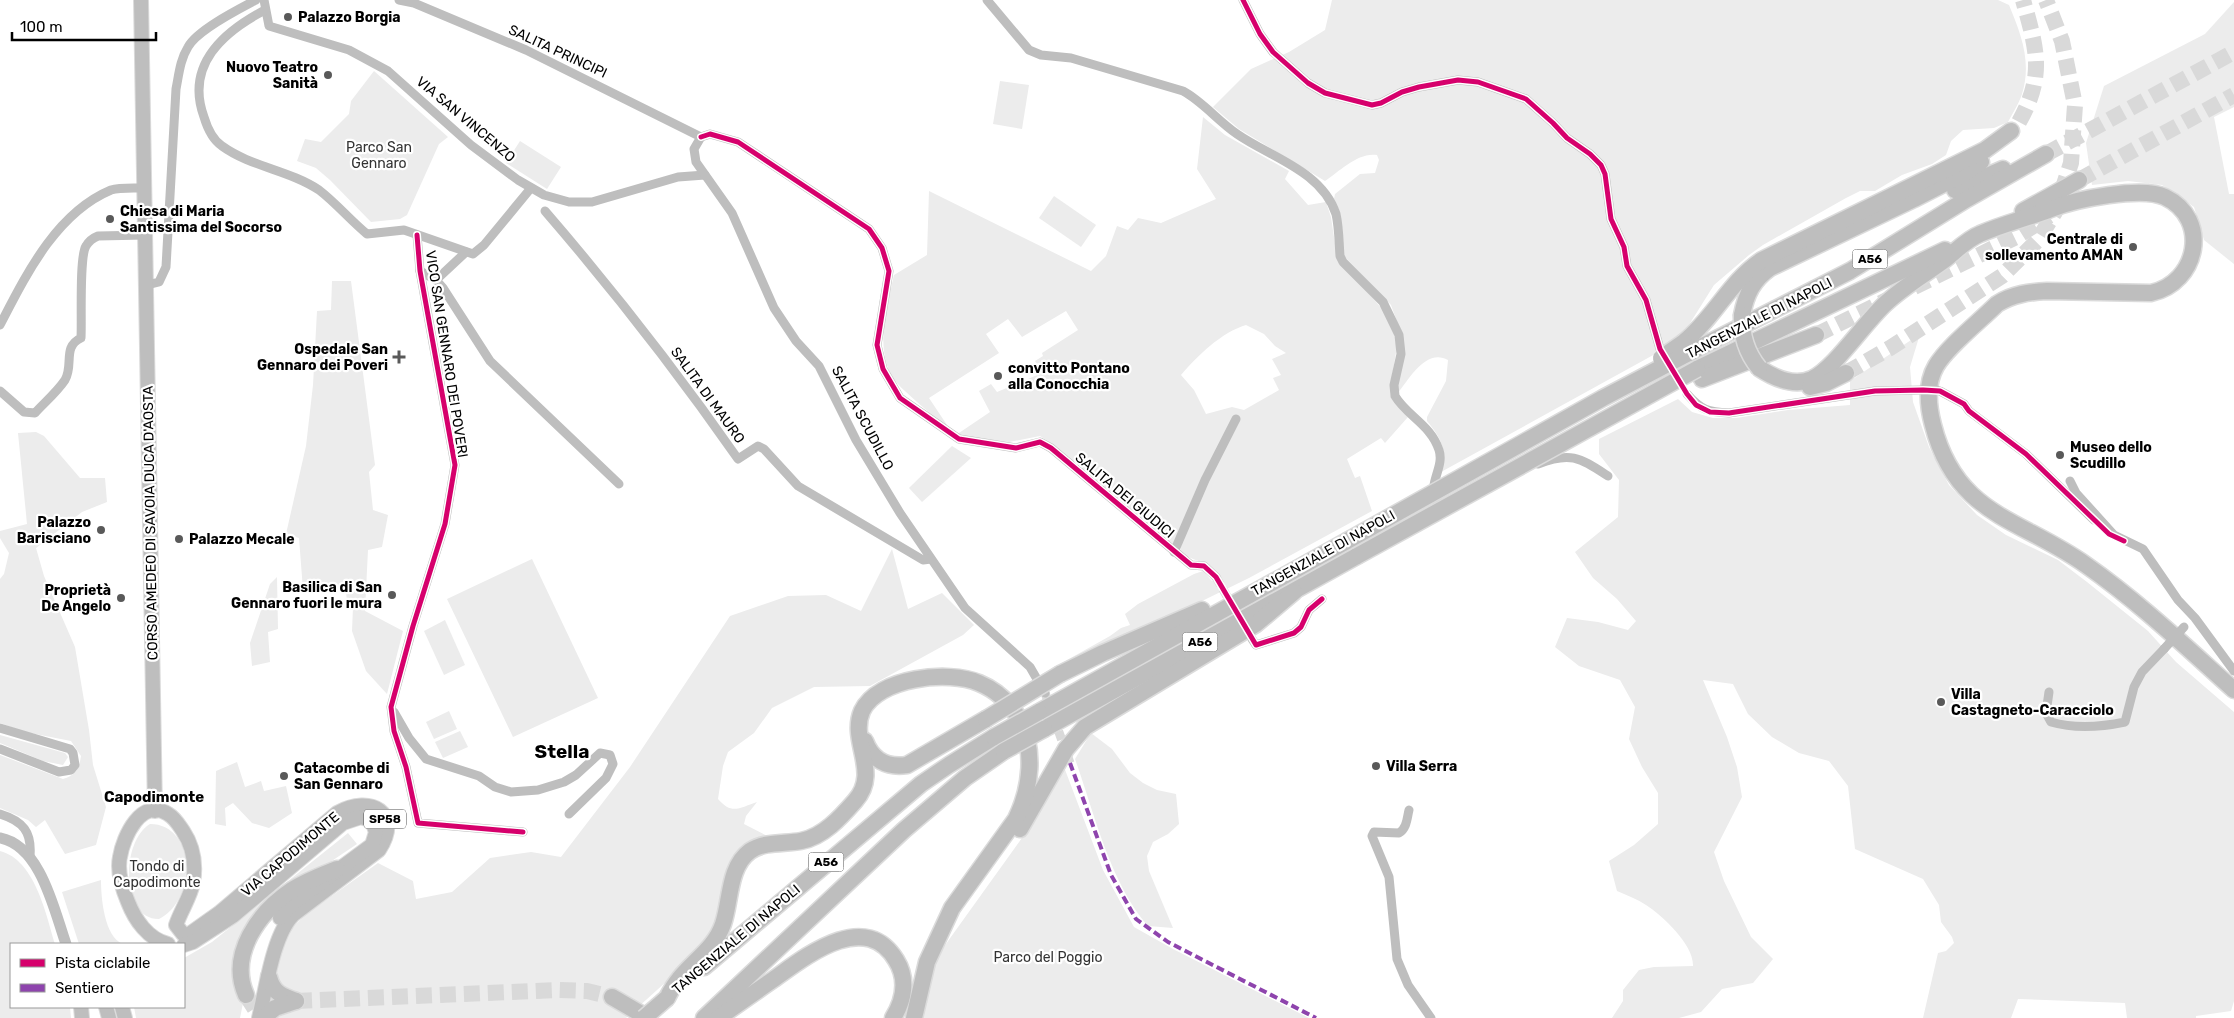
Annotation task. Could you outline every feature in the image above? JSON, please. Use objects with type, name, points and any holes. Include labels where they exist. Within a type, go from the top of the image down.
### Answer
[{"type":"highway","points":[[1686,348],[1739,278],[1762,260],[1986,150],[2015,126],[1988,156],[1963,174],[1770,268],[1761,274],[1750,288],[1742,315],[1744,340],[1750,356],[1771,379],[1795,388],[1814,386],[1846,373]]},
{"type":"highway","name":"TANGENZIALE DI NAPOLI","points":[[643,1017],[902,799],[948,765],[994,737],[1603,398],[1686,348],[1850,271],[1967,198],[2045,154],[1989,173],[1868,233],[1773,275],[1754,290],[1746,303],[1742,315]]},
{"type":"highway","name":"TANGENZIALE DI NAPOLI","points":[[704,1018],[911,823],[965,778],[1004,751],[1235,622],[1294,592],[1619,410],[1699,374],[1978,234],[2079,180]]},
{"type":"highway","points":[[1759,368],[1768,374],[1785,380],[1800,382],[1814,378],[1828,368],[1867,322],[1887,302],[1978,234],[2063,204],[2132,193],[2154,193],[2172,201],[2184,213],[2193,235],[2193,250],[2188,266],[2177,281],[2165,289],[2151,293],[2032,292],[2007,298],[1997,304],[1938,364],[1931,380],[1929,404],[1935,433],[1944,458],[1957,480],[1976,500],[2000,518],[2065,551],[2104,577],[2234,690]]},
{"type":"highway","points":[[1699,374],[1816,335]]},
{"type":"highway","points":[[906,1018],[918,969],[938,921],[950,899],[1006,824],[1015,806],[1022,784],[1023,755],[1016,729],[999,703],[982,691],[959,683],[930,684],[895,692],[874,705],[865,721],[864,736],[872,754],[887,764],[900,766],[914,762],[986,719],[1060,674],[1103,653],[1271,582]]},
{"type":"highway","points":[[927,962],[950,925],[1021,828],[1066,749],[1078,734],[1104,715],[1256,624],[1294,592]]},
{"type":"highway","points":[[667,998],[678,980],[708,949],[719,934],[727,910],[736,869],[744,857],[750,851],[764,845],[803,841],[820,834],[856,800],[863,785],[866,771],[859,725],[862,712],[871,699],[888,688],[908,681],[956,677],[988,688],[1011,706],[1019,720],[1027,742],[1028,779],[1023,804],[1016,819],[952,908],[927,962],[914,1018]]},
{"type":"highway","points":[[246,995],[241,973],[242,954],[248,938],[257,924],[269,910],[292,890],[337,869]]},
{"type":"highway","points":[[718,1018],[815,950],[836,941],[856,938],[873,941],[881,945],[889,951],[899,965],[903,981],[903,995],[894,1018]]},
{"type":"highway","points":[[741,984],[787,953]]},
{"type":"highway","points":[[263,1018],[275,1008],[296,1001],[278,994],[273,988],[269,977]]},
{"type":"highway","points":[[612,997],[643,1017]]},
{"type":"main road","name":"CORSO AMEDEO DI SAVOIA DUCA D'AOSTA","points":[[140,0],[147,285],[155,811]]},
{"type":"main road","name":"VIA CAPODIMONTE","points":[[188,941],[337,813],[349,806],[364,804],[376,807],[384,814],[387,826],[385,840],[379,850],[290,918],[280,933],[259,1018]]},
{"type":"main road","points":[[165,943],[154,939],[138,922],[128,901],[120,872],[119,858],[128,830],[145,812],[167,812],[188,839],[192,852],[194,872],[191,892],[176,925],[188,941]]},
{"type":"main road","name":"VIA CAPODIMONTE","points":[[188,941],[233,916],[343,823],[361,816],[367,817],[372,821],[376,832],[372,845],[292,904],[276,923],[267,946],[249,1018]]},
{"type":"street","points":[[147,285],[159,282],[166,267],[176,97],[181,62],[188,44],[208,28],[256,0]]},
{"type":"street","name":"VIA SAN VINCENZO","points":[[264,0],[269,26],[349,50],[388,71],[471,145],[531,188],[544,195],[569,202],[592,202],[678,177],[705,175]]},
{"type":"street","name":"SALITA PRINCIPI","points":[[399,0],[414,3],[526,50],[701,137]]},
{"type":"street","points":[[987,0],[1029,50],[1041,55],[1071,58],[1183,91],[1222,124],[1309,177],[1324,191],[1336,216],[1340,256],[1343,262],[1383,302],[1399,335],[1401,354],[1394,392],[1398,401],[1421,421],[1438,448],[1440,463],[1432,490],[1434,498],[1440,505],[1447,508],[1461,506],[1536,465],[1562,457],[1581,459],[1608,476]]},
{"type":"street","points":[[1243,0],[1260,34],[1273,52],[1308,83],[1325,93],[1372,105],[1419,87],[1458,80],[1478,82],[1526,99],[1553,123],[1566,138],[1590,154],[1601,165],[1605,174],[1611,219],[1624,247],[1627,266],[1646,300],[1660,349]]},
{"type":"street","points":[[265,10],[242,22],[221,40],[212,50],[204,67],[200,80],[198,100],[205,120],[217,142],[243,157],[300,180],[319,190],[367,234],[404,230],[469,253]]},
{"type":"street","name":"SALITA DEI GIUDICI","points":[[701,137],[710,134],[738,142],[868,229],[882,248],[889,271],[877,345],[883,369],[900,398],[959,439],[1016,448],[1040,442],[1051,448],[1174,552],[1191,565],[1204,566],[1216,577]]},
{"type":"street","name":"SALITA SCUDILLO","points":[[701,137],[694,149],[696,162],[732,213],[774,308],[796,341],[819,366],[856,440],[900,513],[965,608],[1030,668],[1045,694]]},
{"type":"street","points":[[0,325],[41,255],[68,218],[80,208],[112,190],[145,188]]},
{"type":"street","points":[[436,280],[469,253],[484,245],[531,188]]},
{"type":"street","name":"SALITA DI MAURO","points":[[545,212],[589,262],[683,382],[738,459],[758,446],[764,449],[798,486],[923,560],[931,559]]},
{"type":"street","points":[[0,391],[24,412],[35,413],[64,380],[68,371],[71,347],[74,342],[81,338],[82,275],[85,247],[93,238],[98,236],[146,235]]},
{"type":"street","name":"VICO SAN GENNARO DEI POVERI","points":[[391,707],[413,626],[445,524],[455,465],[420,271],[417,235]]},
{"type":"street","points":[[420,271],[436,280],[443,288],[490,361],[619,484]]},
{"type":"street","points":[[1687,394],[1696,405],[1710,412],[1729,413],[1875,391],[1923,390]]},
{"type":"street","points":[[1936,390],[1964,404],[1970,411],[2026,454],[2109,534],[2142,549],[2178,600],[2195,618],[2234,672]]},
{"type":"street","points":[[1174,552],[1205,480],[1236,419]]},
{"type":"street","points":[[2070,481],[2076,493],[2114,534],[2124,541]]},
{"type":"street","points":[[1252,639],[1256,645],[1294,633],[1302,627],[1309,610],[1322,599]]},
{"type":"street","points":[[2049,692],[2046,714],[2051,722],[2080,726],[2106,726],[2125,722],[2134,687],[2142,672],[2184,627],[2195,618]]},
{"type":"street","points":[[391,707],[409,738],[426,759],[479,776],[495,787],[511,792],[538,790],[564,782],[576,775],[600,753],[610,756],[613,764],[606,778],[569,814]]},
{"type":"street","points":[[391,707],[394,731],[406,767],[418,823],[523,832]]},
{"type":"street","points":[[0,728],[70,749],[73,752],[75,765],[71,770],[59,772],[0,749]]},
{"type":"street","points":[[1409,810],[1405,828],[1402,831],[1399,833],[1374,832],[1372,836],[1389,878],[1397,959],[1408,985],[1431,1018]]},
{"type":"street","points":[[0,814],[16,819],[26,831],[31,842],[30,856]]},
{"type":"street","points":[[0,838],[23,848],[30,856],[46,887],[66,943]]},
{"type":"green space","points":[[1332,0],[1998,0],[2009,5],[2018,27],[2024,48],[2025,82],[2021,97],[2008,122],[1994,128],[1963,130],[1951,141],[1946,155],[1932,164],[1902,175],[1875,191],[1860,191],[1763,245],[1714,285],[1687,328],[1666,348],[1441,472],[1443,464],[1442,445],[1427,421],[1427,417],[1446,381],[1448,360],[1440,357],[1425,361],[1398,393],[1396,391],[1403,338],[1391,305],[1343,255],[1339,209],[1334,199],[1335,194],[1360,174],[1375,173],[1379,160],[1377,155],[1363,156],[1356,159],[1325,181],[1239,129],[1213,107],[1251,69],[1289,52],[1325,30]]},
{"type":"green space","points":[[2234,2],[2234,107],[2214,117],[2229,194],[2234,194],[2234,264],[2204,240],[2194,207],[2162,185],[2128,181],[2092,185],[2086,143],[2104,86],[2205,34]]},
{"type":"green space","name":"Parco San Gennaro","points":[[374,71],[448,137],[439,144],[407,215],[400,219],[371,222],[316,168],[297,161],[305,139],[321,142],[349,114],[351,101]]},
{"type":"green space","points":[[1000,81],[1029,85],[1022,129],[993,124]]},
{"type":"green space","points":[[1203,117],[1225,135],[1289,171],[1285,179],[1308,205],[1326,202],[1331,217],[1337,257],[1383,310],[1394,333],[1397,347],[1390,388],[1391,398],[1408,417],[1385,443],[1381,438],[1347,459],[1355,478],[1360,476],[1372,511],[1249,578],[1045,678],[1042,674],[1121,628],[1130,625],[1125,614],[1138,604],[1203,571],[1212,581],[1220,577],[1211,567],[1190,558],[1180,551],[1191,503],[1173,544],[1058,448],[1040,436],[1009,442],[956,435],[990,412],[979,391],[991,384],[997,392],[1042,373],[1035,361],[1043,356],[1042,353],[1078,330],[1066,311],[1022,337],[1008,319],[986,334],[999,353],[929,398],[947,425],[946,427],[896,382],[887,365],[883,339],[884,326],[894,275],[927,255],[929,191],[1091,271],[1106,256],[1117,226],[1128,230],[1138,218],[1161,223],[1216,199],[1197,169]],"holes":[[[1246,325],[1264,334],[1275,346],[1286,353],[1272,359],[1281,375],[1273,378],[1279,390],[1244,410],[1232,407],[1206,414],[1194,390],[1181,375],[1210,346],[1237,328]]]},
{"type":"green space","points":[[520,141],[561,167],[547,189],[506,163]]},
{"type":"green space","points":[[1054,196],[1096,225],[1081,247],[1039,218]]},
{"type":"green space","points":[[332,281],[351,281],[375,465],[369,472],[373,510],[388,515],[382,547],[368,550],[365,611],[403,631],[387,694],[366,671],[352,631],[353,607],[348,606],[345,587],[303,590],[299,538],[286,534],[306,446],[313,385],[317,311],[331,310]]},
{"type":"green space","points":[[1920,334],[1910,367],[1913,402],[1929,447],[1949,485],[1977,515],[2006,535],[2058,560],[2087,582],[2148,631],[2176,662],[2234,712],[2234,1001],[2231,1011],[2196,1016],[2196,1018],[2127,1018],[2125,1003],[2018,999],[2011,1018],[1923,1018],[1938,953],[1946,951],[1954,943],[1941,922],[1939,905],[1923,879],[1855,849],[1848,786],[1829,761],[1799,753],[1772,737],[1748,714],[1733,684],[1703,680],[1727,737],[1737,767],[1742,797],[1714,852],[1724,881],[1751,937],[1773,959],[1753,983],[1722,989],[1701,1012],[1679,1018],[1612,1018],[1623,1001],[1623,990],[1639,970],[1654,967],[1693,966],[1692,958],[1683,940],[1661,916],[1646,905],[1617,891],[1609,861],[1634,845],[1658,824],[1658,793],[1642,767],[1629,739],[1635,707],[1620,680],[1579,666],[1555,647],[1567,618],[1598,622],[1628,630],[1636,621],[1617,599],[1593,578],[1575,552],[1618,517],[1619,480],[1599,454],[1599,439],[1678,399],[1692,412],[1713,418],[1736,418],[1788,410],[1850,405],[1850,381]]},
{"type":"green space","points":[[36,432],[44,436],[80,478],[105,478],[107,502],[82,512],[36,548],[44,576],[75,647],[93,765],[106,807],[96,845],[65,854],[45,820],[36,827],[28,820],[0,808],[0,755],[63,779],[71,776],[76,771],[81,756],[71,741],[25,732],[0,723],[0,579],[4,574],[9,553],[0,538],[0,531],[27,524],[18,433]]},
{"type":"green space","points":[[952,446],[971,458],[922,502],[909,488]]},
{"type":"green space","points":[[892,549],[908,609],[942,593],[974,625],[963,635],[870,686],[814,687],[772,708],[754,733],[728,752],[723,766],[718,799],[732,809],[757,802],[746,816],[744,824],[771,838],[755,842],[708,944],[626,1018],[271,1018],[278,964],[289,931],[305,915],[378,863],[413,881],[416,899],[452,892],[490,858],[531,852],[561,857],[630,767],[730,616],[788,596],[826,595],[861,611]]},
{"type":"green space","points":[[532,559],[598,698],[513,737],[447,599]]},
{"type":"green space","points":[[277,577],[278,629],[268,632],[270,662],[252,666],[250,643],[270,584]]},
{"type":"green space","points":[[445,620],[465,665],[444,675],[424,631]]},
{"type":"green space","points":[[449,711],[457,729],[434,739],[426,722]]},
{"type":"green space","points":[[460,731],[468,747],[443,758],[435,742]]},
{"type":"green space","points":[[1091,733],[1112,749],[1130,773],[1143,783],[1157,790],[1176,794],[1179,824],[1168,834],[1153,842],[1147,856],[1149,871],[1173,928],[1148,926],[1135,909],[1113,868],[1096,824],[1075,759]]},
{"type":"green space","points":[[0,735],[65,753],[68,757],[63,765],[43,761],[0,743]]},
{"type":"green space","points":[[237,762],[245,787],[261,781],[264,791],[286,786],[292,813],[269,828],[252,823],[233,803],[225,808],[226,826],[215,824],[216,771]]},
{"type":"green space","name":"Parco del Poggio","points":[[1064,767],[1103,870],[1134,927],[1173,949],[1309,1018],[921,1018],[930,973],[943,948],[1037,817]]},
{"type":"green space","name":"Tondo di Capodimonte","points":[[150,824],[165,827],[176,836],[183,849],[186,864],[185,881],[180,896],[171,909],[159,919],[146,916],[137,907],[129,879],[133,847],[140,833]]},
{"type":"green space","points":[[348,833],[357,844],[262,910],[236,969],[243,1003],[240,1018],[136,1018],[134,1008],[185,1008],[185,957],[212,942]]},
{"type":"green space","points":[[0,851],[12,856],[30,876],[43,904],[55,943],[10,943],[10,1008],[70,1008],[71,1018],[0,1018]]},
{"type":"green space","points":[[101,880],[105,916],[112,933],[122,943],[79,943],[62,892]]},
{"type":"tunnel","points":[[2019,122],[2033,90],[2036,62],[2035,48],[2023,0]]},
{"type":"tunnel","points":[[1846,373],[1890,348],[2002,276],[2038,240],[2055,212],[2071,163],[2075,105],[2062,41],[2046,0]]},
{"type":"tunnel","points":[[2046,154],[2234,52]]},
{"type":"tunnel","points":[[2079,180],[2234,95]]},
{"type":"tunnel","points":[[1914,287],[2016,237],[2049,216]]},
{"type":"tunnel","points":[[1816,335],[1887,300]]},
{"type":"tunnel","points":[[1216,577],[1233,607]]},
{"type":"tunnel","points":[[1045,693],[1070,763]]},
{"type":"tunnel","points":[[296,1001],[558,990],[587,991],[612,997]]},
{"type":"tunnel","points":[[246,995],[255,1009],[266,1018]]},
{"type":"marked path","points":[[1070,763],[1111,875],[1136,919],[1168,942],[1316,1018]]},
{"type":"cycle path","points":[[1243,0],[1260,34],[1273,52],[1308,83],[1325,93],[1372,105],[1419,87],[1458,80],[1478,82],[1526,99],[1567,138],[1590,154],[1601,165],[1605,174],[1611,219],[1624,247],[1627,266],[1646,300],[1660,349],[1687,394],[1696,405],[1710,412],[1729,413],[1875,391],[1940,391],[1964,404],[1969,411],[2026,454],[2109,534],[2124,541]]},
{"type":"cycle path","points":[[701,137],[710,134],[738,142],[869,229],[882,248],[889,271],[877,345],[883,369],[900,398],[959,439],[1016,448],[1040,442],[1051,448],[1191,565],[1204,566],[1216,577],[1256,645],[1294,633],[1301,627],[1309,610],[1322,599]]},
{"type":"cycle path","points":[[417,235],[420,271],[455,465],[445,524],[413,626],[391,707],[394,731],[406,767],[418,823],[523,832]]},
{"type":"place","name":"Palazzo Borgia","points":[[288,17]]},
{"type":"place","name":"Nuovo Teatro Sanità","points":[[328,75]]},
{"type":"place","name":"Chiesa di Maria Santissima del Socorso","points":[[110,219]]},
{"type":"place","name":"Centrale di sollevamento AMAN","points":[[2133,247]]},
{"type":"place","name":"Ospedale San Gennaro dei Poveri","points":[[399,357]]},
{"type":"place","name":"convitto Pontano alla Conocchia","points":[[998,376]]},
{"type":"place","name":"Museo dello Scudillo","points":[[2060,455]]},
{"type":"place","name":"Palazzo Barisciano","points":[[101,530]]},
{"type":"place","name":"Palazzo Mecale","points":[[179,539]]},
{"type":"place","name":"Basilica di San Gennaro fuori le mura","points":[[392,595]]},
{"type":"place","name":"Proprietà De Angelo","points":[[121,598]]},
{"type":"place","name":"Villa Castagneto-Caracciolo","points":[[1941,702]]},
{"type":"place","name":"Villa Serra","points":[[1376,766]]},
{"type":"place","name":"Catacombe di San Gennaro","points":[[284,776]]},
{"type":"district","name":"Stella","points":[[562,751]]},
{"type":"district","name":"Capodimonte","points":[[154,797]]}]
